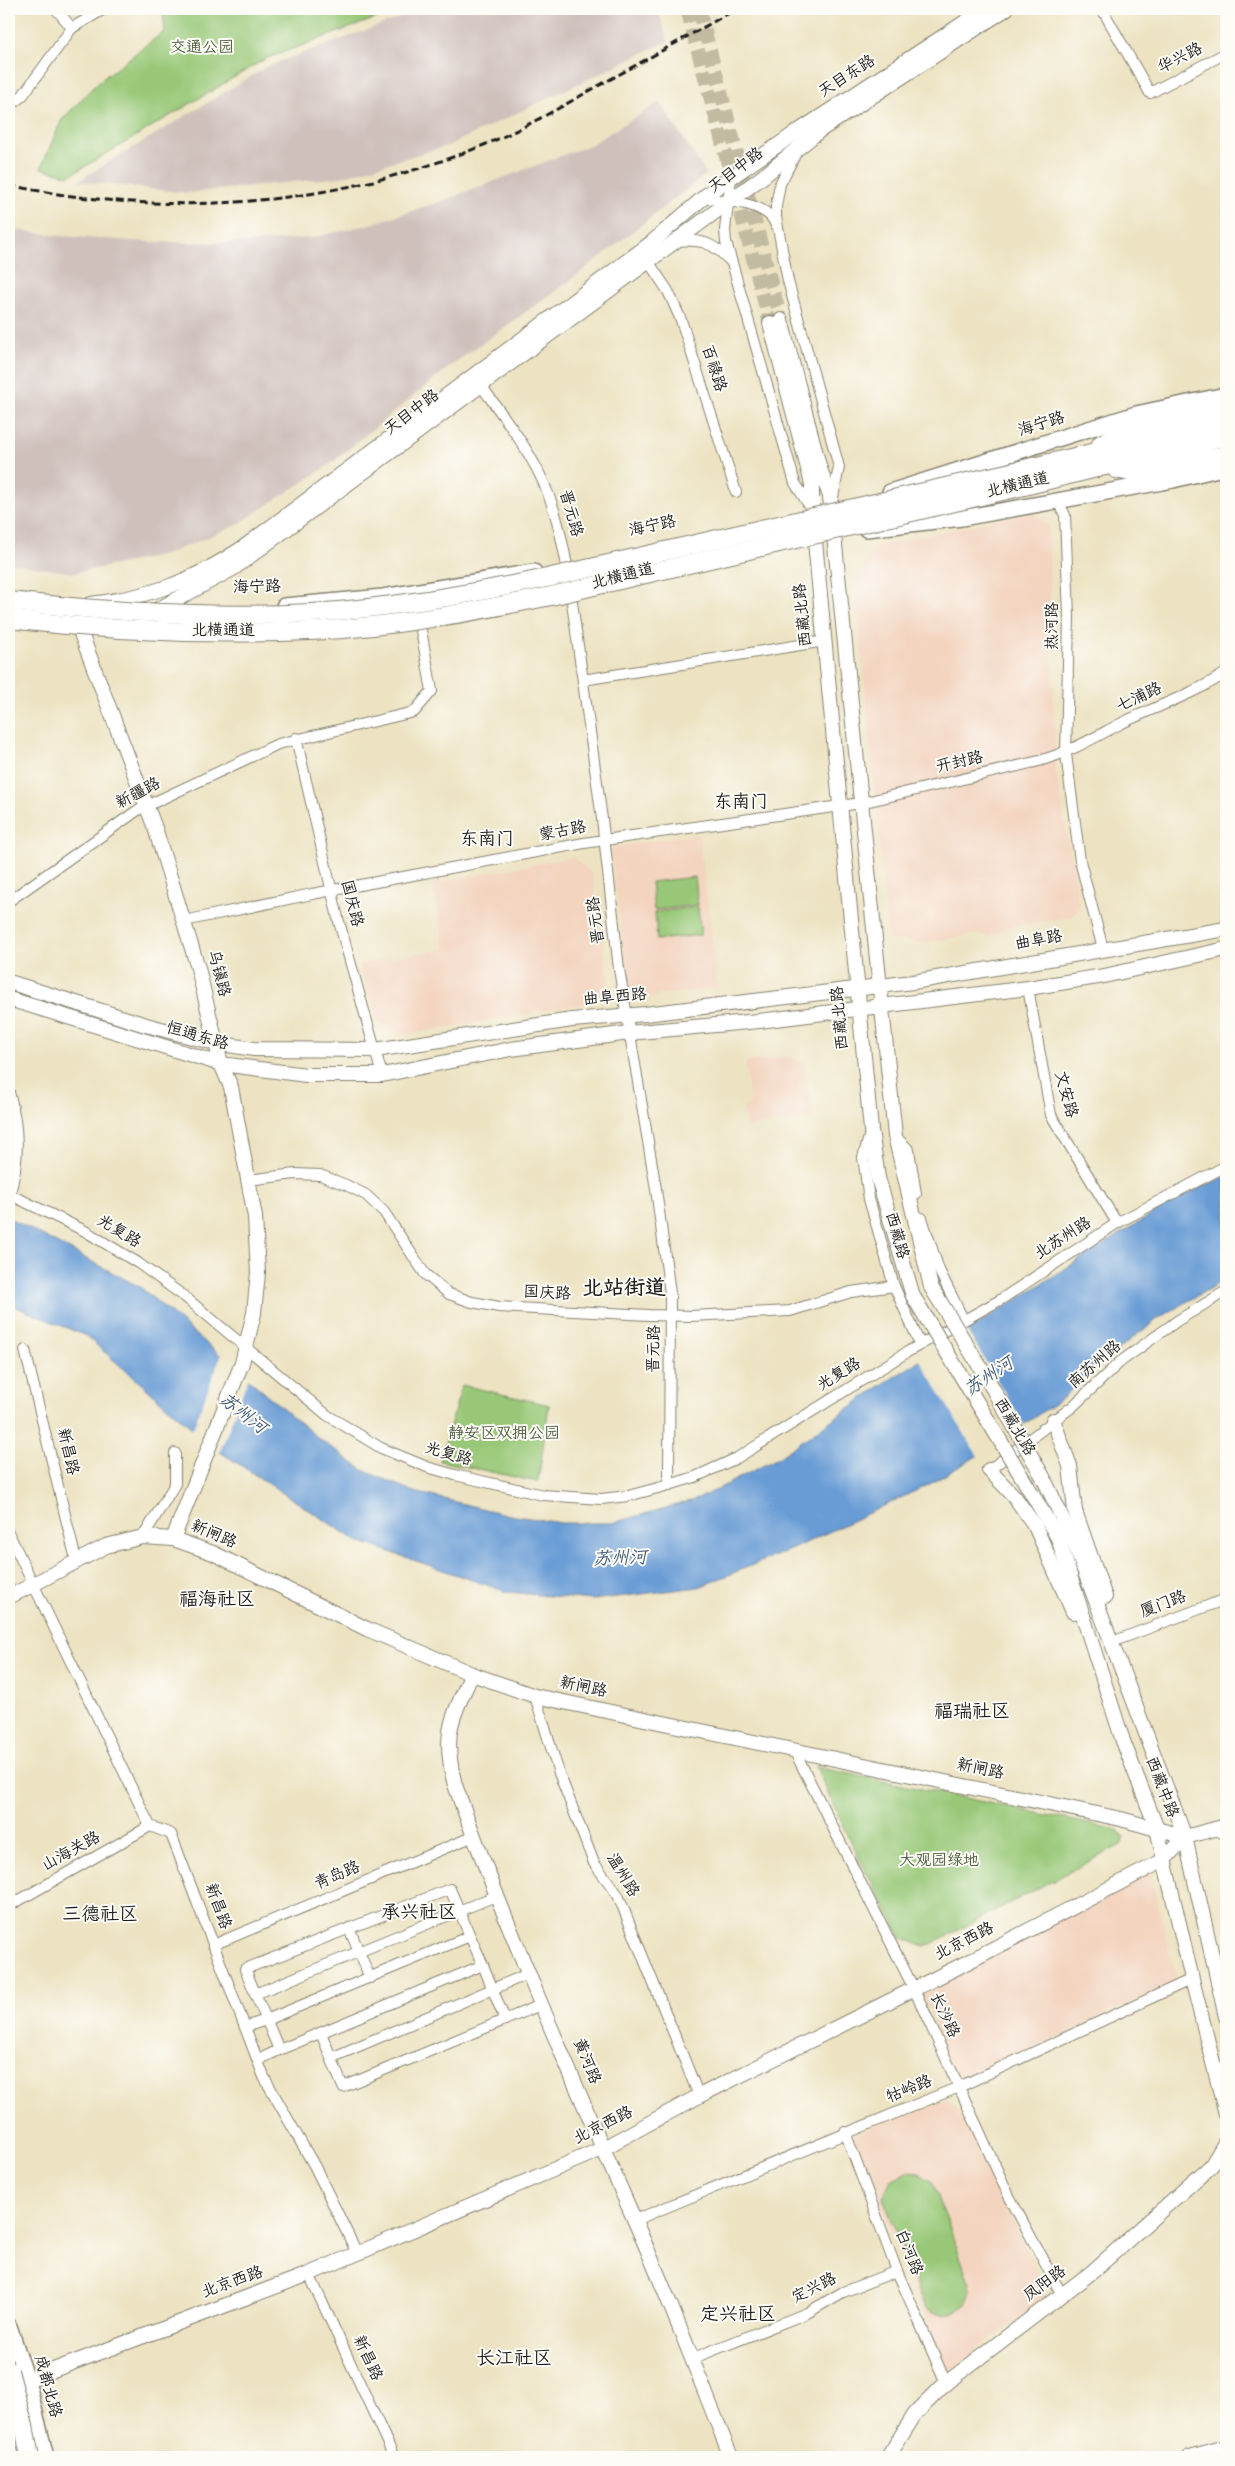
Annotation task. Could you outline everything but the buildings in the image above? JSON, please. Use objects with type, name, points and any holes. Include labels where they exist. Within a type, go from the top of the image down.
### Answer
[{"type":"highway","points":[[1073,458],[1122,433],[1226,407]]},
{"type":"highway","name":"北横通道","points":[[9,619],[112,630],[169,632],[313,631],[386,624],[473,612],[551,596],[1022,478],[1073,458],[1226,421]]},
{"type":"highway","name":"北横通道","points":[[9,601],[113,612],[169,614],[312,613],[383,606],[470,594],[1022,478],[1105,466],[1226,436]]},
{"type":"highway","points":[[1105,466],[1130,472],[1226,455]]},
{"type":"highway","points":[[9,2371],[24,2426],[30,2457]]},
{"type":"highway","points":[[9,2453],[10,2457]]},
{"type":"main road","name":"天目东路","points":[[731,177],[985,9]]},
{"type":"main road","name":"天目东路","points":[[802,142],[1006,9]]},
{"type":"main road","name":"天目中路","points":[[9,597],[72,606],[127,599],[154,593],[182,583],[212,568],[648,261],[771,170],[802,142]]},
{"type":"main road","name":"天目中路","points":[[9,624],[79,632],[164,606],[217,579],[246,561],[663,234],[703,198],[731,177]]},
{"type":"main road","name":"西藏北路","points":[[1028,1487],[913,1296],[878,1178],[871,1130],[859,1009],[812,510],[812,484],[775,321],[831,506],[895,1136],[931,1287],[1044,1477]]},
{"type":"main road","name":"海宁路","points":[[72,606],[234,607],[335,602],[383,597],[567,566],[898,490],[1136,414],[1226,395]]},
{"type":"main road","points":[[79,632],[153,636],[291,636],[350,634],[420,624],[549,602],[594,589],[835,535],[871,528],[962,518],[1173,480],[1226,467]]},
{"type":"main road","name":"乌镇路","points":[[72,606],[79,632],[147,805],[184,921],[215,1043],[221,1064],[231,1087],[255,1217],[258,1273],[254,1313],[246,1350],[173,1539]]},
{"type":"main road","name":"曲阜路","points":[[858,988],[913,982],[1226,929]]},
{"type":"main road","points":[[382,1075],[511,1049],[629,1033],[859,1009],[1028,988],[1104,976],[1226,949]]},
{"type":"main road","name":"恒通东路","points":[[9,982],[146,1025],[215,1043],[254,1049],[375,1050]]},
{"type":"main road","name":"曲阜西路","points":[[375,1050],[572,1020],[626,1016],[830,993],[858,988]]},
{"type":"main road","name":"恒通东路","points":[[9,999],[221,1064],[306,1076],[382,1075]]},
{"type":"main road","points":[[1053,1420],[1070,1466],[1074,1511],[1107,1604],[1110,1637]]},
{"type":"main road","points":[[989,1470],[1014,1496],[1035,1526],[1102,1676]]},
{"type":"main road","name":"西藏中路","points":[[1044,1477],[1074,1544],[1184,1837],[1226,2018]]},
{"type":"main road","name":"西藏中路","points":[[1028,1487],[1058,1538],[1123,1741],[1157,1829],[1226,2114]]},
{"type":"main road","name":"新闸路","points":[[9,1597],[76,1560],[106,1546],[144,1537],[173,1539],[213,1553],[367,1629],[472,1674],[535,1696],[1121,1819],[1184,1837]]},
{"type":"main road","name":"黄河路","points":[[472,1674],[451,1723],[448,1738],[448,1758],[455,1785],[602,2149],[635,2220],[731,2457]]},
{"type":"main road","points":[[1184,1837],[1222,1830]]},
{"type":"main road","name":"北京西路","points":[[9,2387],[309,2274],[602,2149],[699,2096],[914,1989],[1164,1860],[1184,1837]]},
{"type":"main road","name":"凤阳路","points":[[888,2457],[915,2414],[946,2383],[1092,2272],[1211,2166],[1226,2141]]},
{"type":"main road","name":"成都北路","points":[[9,2326],[27,2380],[46,2457]]},
{"type":"main road","points":[[1190,2457],[1226,2448]]},
{"type":"street","points":[[56,9],[72,28]]},
{"type":"street","points":[[9,107],[23,95],[72,28],[104,9]]},
{"type":"street","name":"华兴路","points":[[1102,9],[1150,93],[1226,53]]},
{"type":"street","name":"西藏北路","points":[[802,142],[789,163],[780,184],[776,206],[777,229],[788,281],[839,466],[831,506]]},
{"type":"street","name":"西藏北路","points":[[731,177],[725,225],[726,242],[794,483],[812,510]]},
{"type":"street","name":"西藏北路","points":[[703,198],[750,206],[768,213],[777,229]]},
{"type":"street","points":[[725,225],[734,211],[750,206]]},
{"type":"street","points":[[673,242],[698,240],[707,243],[721,252],[734,266]]},
{"type":"street","name":"百禄路","points":[[648,261],[668,291],[681,320],[736,492]]},
{"type":"street","name":"晋元路","points":[[477,380],[518,437],[541,477],[561,533],[567,566],[626,1016],[656,1189],[671,1316],[669,1485]]},
{"type":"street","name":"热河路","points":[[1056,500],[1064,514],[1069,617],[1066,754]]},
{"type":"street","name":"新疆路","points":[[9,901],[128,816],[260,750],[296,738],[414,712],[432,691],[420,624]]},
{"type":"street","points":[[583,680],[825,641]]},
{"type":"street","name":"七浦路","points":[[1066,754],[1122,723],[1211,683],[1226,673]]},
{"type":"street","name":"国庆路","points":[[296,738],[331,891],[382,1075]]},
{"type":"street","points":[[1066,754],[1080,861],[1103,949]]},
{"type":"street","name":"开封路","points":[[861,803],[1066,754]]},
{"type":"street","name":"蒙古路","points":[[184,921],[331,891],[604,840],[861,803]]},
{"type":"street","name":"文安路","points":[[1028,988],[1050,1115],[1117,1223]]},
{"type":"street","points":[[9,1092],[16,1122],[18,1148],[16,1170],[9,1195]]},
{"type":"street","name":"西藏路","points":[[871,1130],[864,1157],[866,1180],[880,1244],[894,1286],[920,1344]]},
{"type":"street","name":"西藏路","points":[[895,1136],[909,1150],[914,1187],[924,1230],[939,1270],[963,1319]]},
{"type":"street","name":"北苏州路","points":[[920,1344],[1000,1300],[1117,1223],[1226,1166]]},
{"type":"street","name":"国庆路","points":[[248,1180],[294,1174],[320,1175],[366,1195],[384,1212],[425,1274],[449,1294],[472,1302],[499,1307],[671,1316],[790,1311],[851,1292],[894,1286]]},
{"type":"street","name":"光复路","points":[[9,1195],[85,1231],[138,1263],[185,1297],[246,1350],[338,1423],[381,1448],[427,1466],[542,1494],[574,1498],[628,1496],[702,1474],[749,1451],[920,1344]]},
{"type":"street","name":"南苏州路","points":[[989,1470],[1072,1407],[1120,1362],[1177,1321],[1226,1291]]},
{"type":"street","name":"新昌路","points":[[25,1350],[76,1560]]},
{"type":"street","points":[[144,1537],[175,1484],[176,1453]]},
{"type":"street","points":[[9,1534],[150,1826]]},
{"type":"street","name":"厦门路","points":[[1110,1637],[1226,1599]]},
{"type":"street","name":"温州路","points":[[535,1696],[559,1773],[594,1863],[618,1895],[699,2096]]},
{"type":"street","name":"长沙路","points":[[794,1750],[914,1989],[1009,2196],[1062,2295]]},
{"type":"street","name":"新昌路","points":[[150,1826],[171,1834],[202,1909],[213,1945],[264,2077],[314,2167],[357,2253]]},
{"type":"street","name":"山海关路","points":[[9,1906],[150,1826]]},
{"type":"street","name":"青岛路","points":[[213,1945],[474,1836]]},
{"type":"street","points":[[279,2050],[246,1969],[450,1889],[505,2020]]},
{"type":"street","points":[[256,1994],[498,1895]]},
{"type":"street","points":[[349,1928],[370,1978]]},
{"type":"street","points":[[245,2027],[470,1936]]},
{"type":"street","points":[[258,2060],[482,1965]]},
{"type":"street","points":[[331,2058],[530,1973]]},
{"type":"street","name":"牯岭路","points":[[635,2220],[845,2132],[959,2087],[1192,1979]]},
{"type":"street","points":[[320,2033],[343,2087],[543,2004]]},
{"type":"street","name":"白河路","points":[[845,2132],[897,2271],[946,2383]]},
{"type":"street","name":"定兴路","points":[[691,2359],[807,2313],[843,2292],[897,2271]]},
{"type":"street","name":"新昌路","points":[[309,2274],[394,2457]]},
{"type":"shaded area","points":[[424,9],[658,9],[668,41],[450,145],[341,177],[188,193],[78,181],[268,66]]},
{"type":"shaded area","points":[[660,102],[706,174],[576,276],[449,367],[329,465],[237,525],[165,555],[74,573],[9,563],[9,229],[61,236],[148,242],[238,243],[311,238],[371,224],[442,201],[590,145]]},
{"type":"shaded area","points":[[1032,512],[1048,525],[1056,772],[1080,908],[1072,916],[1008,927],[990,937],[976,934],[922,943],[888,939],[855,578],[877,546]]},
{"type":"shaded area","points":[[699,834],[718,988],[630,999],[610,847]]},
{"type":"shaded area","points":[[574,857],[592,874],[609,982],[592,1002],[400,1036],[377,1020],[359,964],[445,949],[433,883]]},
{"type":"shaded area","points":[[791,1056],[805,1065],[813,1118],[746,1127],[743,1108],[751,1106],[745,1062]]},
{"type":"shaded area","points":[[1150,1871],[1177,1980],[959,2085],[922,1994]]},
{"type":"shaded area","points":[[950,2101],[957,2109],[1049,2294],[948,2373],[852,2135],[937,2102]]},
{"type":"green space","name":"交通公园","points":[[162,9],[401,9],[265,59],[69,176],[41,168],[61,121],[97,83],[165,31]]},
{"type":"green space","points":[[695,877],[698,905],[654,910],[651,882]]},
{"type":"green space","points":[[698,907],[701,935],[657,940],[655,912]]},
{"type":"green space","name":"静安区双拥公园","points":[[462,1385],[549,1405],[538,1482],[440,1461]]},
{"type":"green space","name":"大观园绿地","points":[[816,1767],[1118,1830],[1124,1838],[1121,1845],[925,1947],[902,1938],[850,1841]]},
{"type":"green space","points":[[907,2172],[919,2173],[932,2180],[970,2284],[970,2293],[967,2301],[957,2311],[941,2314],[926,2308],[883,2198],[891,2180]]},
{"type":"water","name":"苏州河","points":[[1226,1176],[1226,1279],[1159,1318],[1091,1370],[1063,1398],[977,1456],[928,1485],[797,1547],[699,1587],[592,1600],[507,1592],[355,1540],[217,1450],[86,1336],[9,1304],[9,1218],[140,1287],[318,1438],[363,1470],[411,1491],[509,1515],[562,1523],[612,1523],[698,1499],[778,1458],[883,1384],[1174,1200]]},
{"type":"pier","points":[[966,1329],[1025,1426],[979,1458],[919,1359]]},
{"type":"pier","points":[[222,1353],[249,1376],[219,1454],[192,1431]]},
{"type":"tunnel","points":[[687,9],[770,323]]},
{"type":"tunnel","points":[[699,9],[781,320]]},
{"type":"railway","points":[[9,185],[69,196],[129,202],[189,204],[250,201],[309,194],[368,182],[427,166],[513,132],[556,110],[736,9]]},
{"type":"district","name":"东南门","points":[[741,803]]},
{"type":"district","name":"东南门","points":[[487,840]]},
{"type":"district","name":"北站街道","points":[[624,1290]]},
{"type":"district","name":"福海社区","points":[[217,1601]]},
{"type":"district","name":"福瑞社区","points":[[972,1713]]},
{"type":"district","name":"承兴社区","points":[[419,1914]]},
{"type":"district","name":"三德社区","points":[[100,1916]]},
{"type":"district","name":"定兴社区","points":[[738,2316]]},
{"type":"district","name":"长江社区","points":[[514,2360]]}]
